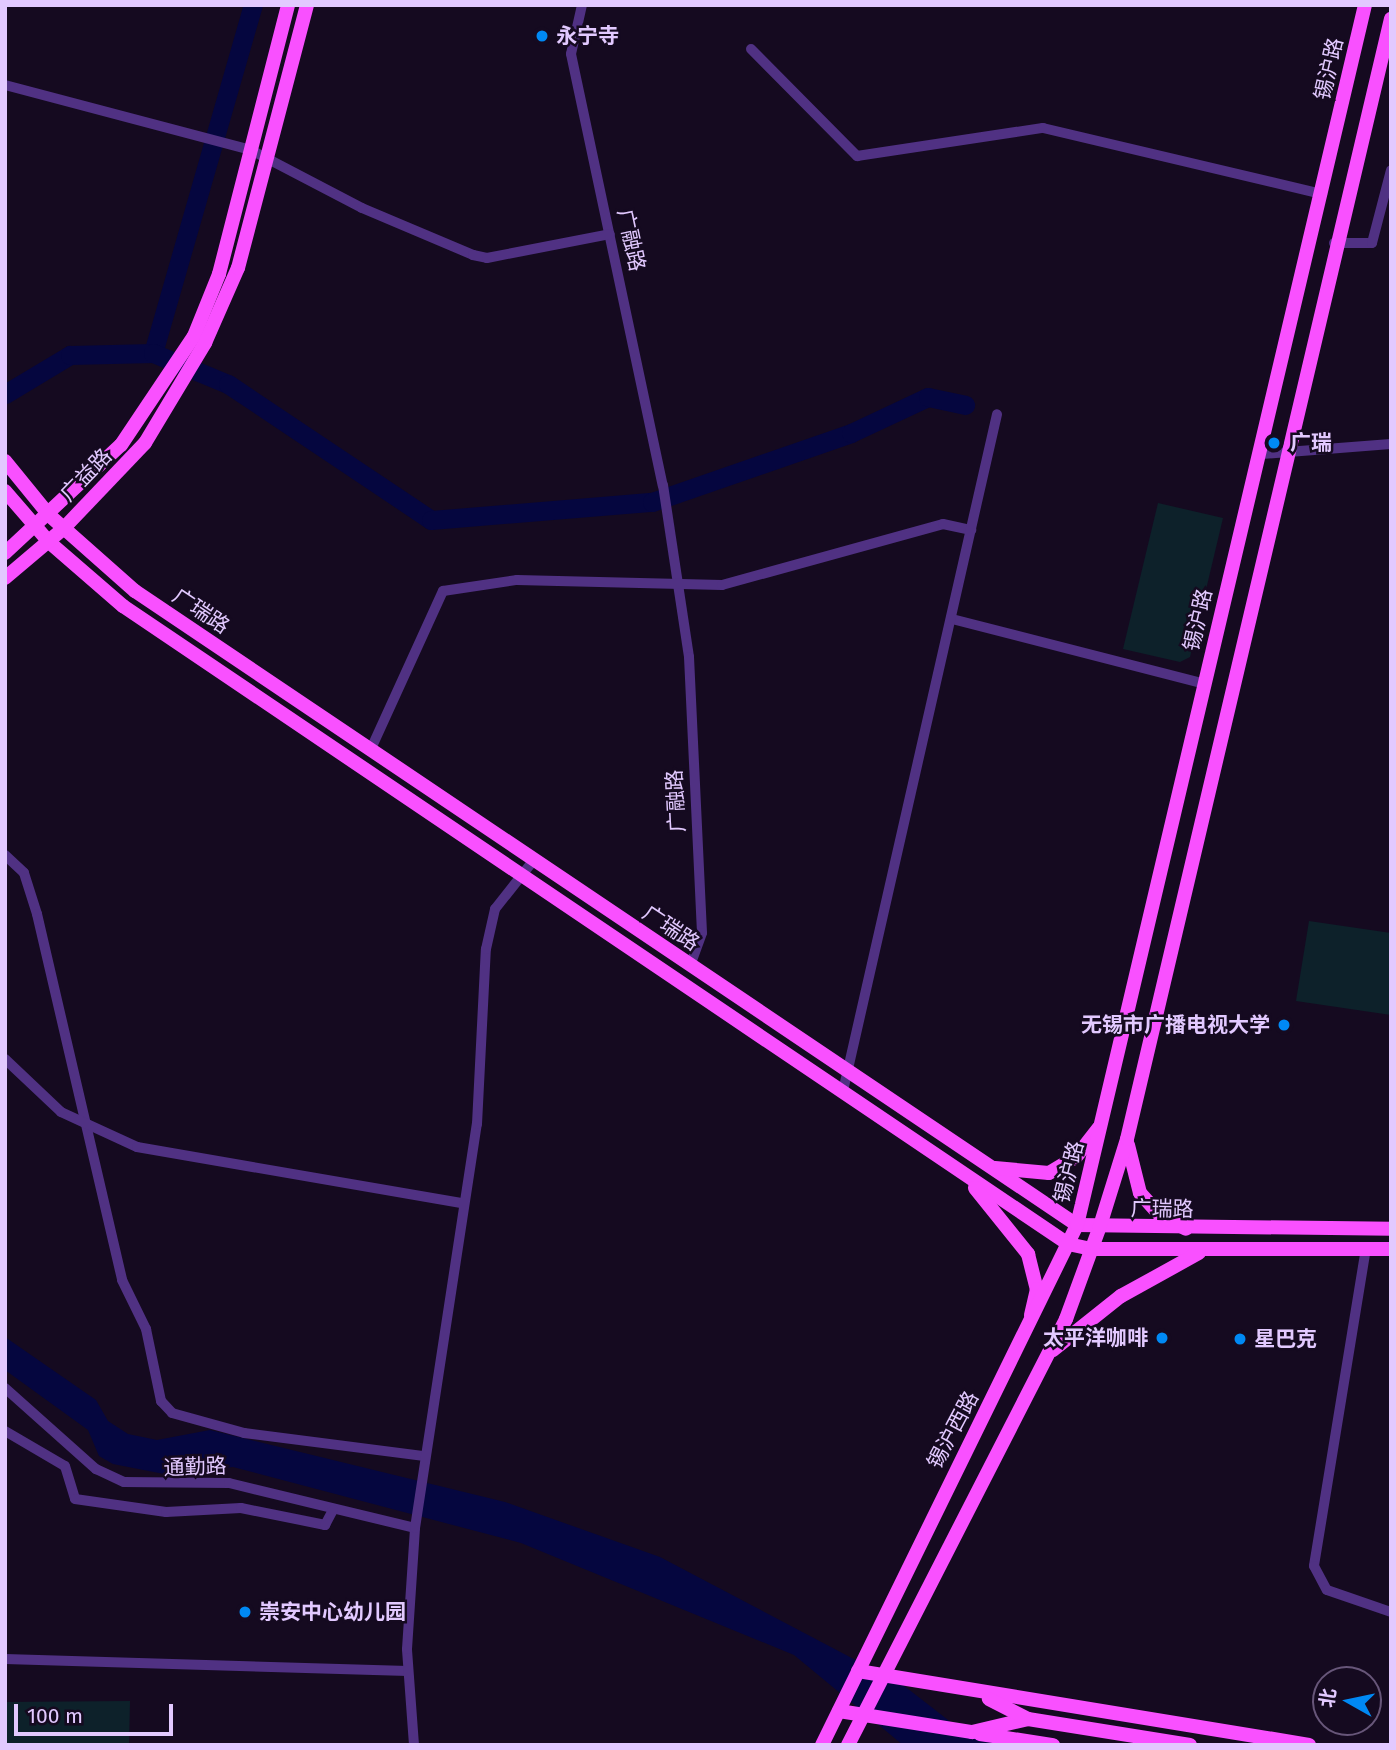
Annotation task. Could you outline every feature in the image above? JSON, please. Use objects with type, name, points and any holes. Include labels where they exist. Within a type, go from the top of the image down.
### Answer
[{"type":"main road","points":[[200,339],[288,5]]},
{"type":"main road","points":[[173,386],[238,268],[307,5]]},
{"type":"main road","name":"锡沪路","points":[[1068,1244],[1077,1225],[1104,1121],[1365,5]]},
{"type":"main road","points":[[848,1745],[894,1647],[1047,1355],[1099,1230],[1127,1139],[1284,452],[1391,19]]},
{"type":"main road","name":"广益路","points":[[5,553],[49,515],[121,445],[173,386]]},
{"type":"main road","name":"广益路","points":[[5,578],[63,529],[145,443],[173,386]]},
{"type":"main road","name":"广瑞路","points":[[5,461],[49,515],[135,591],[533,862],[1077,1225],[1099,1230],[1391,1229]]},
{"type":"main road","name":"广瑞路","points":[[5,491],[49,542],[123,606],[1068,1244],[1091,1249],[1391,1248]]},
{"type":"main road","points":[[990,1168],[1030,1174],[1064,1167],[1104,1121]]},
{"type":"main road","points":[[1127,1139],[1140,1192],[1161,1216],[1191,1231]]},
{"type":"main road","points":[[961,1171],[1028,1254],[1037,1289],[1028,1333]]},
{"type":"main road","name":"锡沪西路","points":[[836,1716],[1028,1333],[1068,1244]]},
{"type":"main road","points":[[1047,1355],[1121,1296],[1207,1250]]},
{"type":"main road","points":[[858,1671],[978,1693],[1309,1745]]},
{"type":"main road","points":[[978,1693],[1028,1719],[1190,1745]]},
{"type":"main road","points":[[822,1745],[836,1716],[859,1721],[972,1732],[1053,1745]]},
{"type":"main road","points":[[972,1732],[1028,1719]]},
{"type":"street","name":"广融路","points":[[582,5],[571,54],[663,485],[689,657],[702,933],[690,966]]},
{"type":"street","points":[[751,49],[857,156],[1043,128],[1322,194]]},
{"type":"street","points":[[5,85],[183,127],[251,150],[269,157],[362,208],[473,255],[487,258],[610,234]]},
{"type":"street","points":[[1334,243],[1372,243],[1391,170]]},
{"type":"street","points":[[843,1091],[997,414]]},
{"type":"street","points":[[1262,454],[1391,444]]},
{"type":"street","points":[[370,751],[443,591],[517,580],[677,581],[722,585],[943,524],[971,530]]},
{"type":"street","points":[[952,619],[1205,684]]},
{"type":"street","points":[[5,855],[24,873],[37,914],[83,1124],[122,1280],[146,1329],[161,1401],[172,1413],[244,1433],[423,1456]]},
{"type":"street","points":[[414,1745],[408,1671],[415,1528],[428,1469],[423,1456],[461,1203],[477,1124],[486,949],[495,909],[533,862]]},
{"type":"street","points":[[5,1059],[83,1124],[178,1158],[461,1203]]},
{"type":"street","points":[[1366,1248],[1314,1566],[1327,1590],[1391,1612]]},
{"type":"street","name":"通勤路","points":[[5,1388],[96,1469],[124,1482],[229,1483],[415,1528]]},
{"type":"street","points":[[5,1431],[65,1466],[75,1499],[166,1512],[241,1508],[325,1525],[333,1510]]},
{"type":"street","points":[[5,1659],[408,1671]]},
{"type":"shaded area","points":[[1158,503],[1223,518],[1190,657],[1180,662],[1123,649]]},
{"type":"shaded area","points":[[1309,921],[1391,933],[1391,1015],[1296,1001]]},
{"type":"shaded area","points":[[5,1337],[96,1400],[108,1421],[128,1434],[157,1440],[210,1430],[505,1502],[660,1557],[903,1685],[970,1737],[1014,1745],[903,1745],[794,1655],[521,1543],[233,1467],[164,1474],[113,1464],[99,1456],[88,1430],[5,1370]]},
{"type":"shaded area","points":[[130,1701],[129,1745],[5,1745],[5,1702]]},
{"type":"waterway","points":[[153,353],[253,5]]},
{"type":"waterway","points":[[5,394],[70,355],[153,353],[228,384],[431,520],[652,502],[851,433],[928,397],[965,405]]},
{"type":"place","name":"永宁寺","points":[[542,36]]},
{"type":"place","name":"广瑞","points":[[1274,443]]},
{"type":"place","name":"无锡市广播电视大学","points":[[1284,1025]]},
{"type":"place","name":"太平洋咖啡","points":[[1162,1338]]},
{"type":"place","name":"星巴克","points":[[1240,1339]]},
{"type":"place","name":"崇安中心幼儿园","points":[[245,1612]]}]
